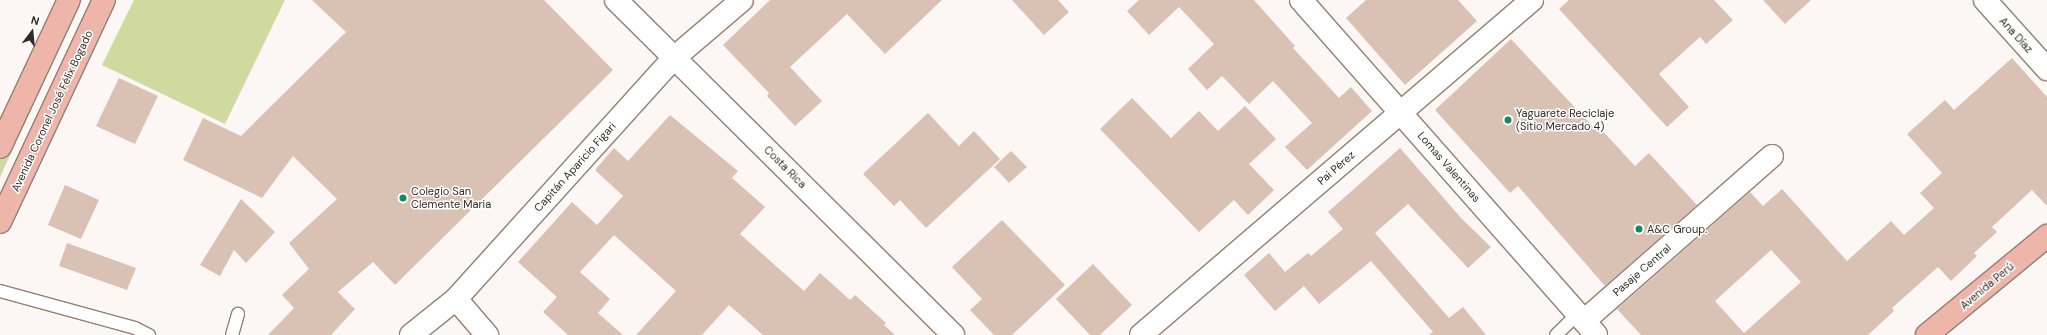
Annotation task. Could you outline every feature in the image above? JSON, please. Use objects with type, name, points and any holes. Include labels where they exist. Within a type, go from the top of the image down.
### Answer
[{"type":"main road","points":[[0,147],[69,0]]},
{"type":"main road","name":"Avenida Coronel José Félix Bogado","points":[[0,222],[104,0]]},
{"type":"main road","name":"Avenida Perú","points":[[1928,335],[2047,236]]},
{"type":"street","name":"Costa Rica","points":[[616,0],[953,335]]},
{"type":"street","name":"Capitán Aparicio Figari","points":[[411,335],[456,299],[674,58],[742,0]]},
{"type":"street","name":"Lomas Valentinas","points":[[1301,0],[1402,112],[1586,324]]},
{"type":"street","name":"Pai Pérez","points":[[1141,335],[1532,0]]},
{"type":"street","name":"Ana Díaz","points":[[1985,0],[2047,69]]},
{"type":"street","name":"Pasaje Central","points":[[1586,324],[1772,156]]},
{"type":"street","points":[[456,299],[487,335]]},
{"type":"lane","points":[[0,292],[135,328],[149,335]]},
{"type":"lane","points":[[232,335],[238,314]]},
{"type":"lane","points":[[1556,335],[1586,324]]},
{"type":"green space","points":[[74,0],[82,0],[0,177],[0,159]]},
{"type":"green space","points":[[134,0],[285,0],[225,124],[102,65]]},
{"type":"building","name":"Colegio San Clemente Maria","points":[[312,0],[544,0],[613,70],[395,285],[373,262],[338,292],[355,309],[331,335],[268,335],[294,308],[282,295],[309,269],[289,243],[337,199],[293,156],[262,198],[183,160],[203,118],[241,136],[346,32]]},
{"type":"building","points":[[770,0],[942,0],[885,54],[847,14],[790,67],[822,101],[795,126],[767,96],[769,93],[723,45]]},
{"type":"building","points":[[1012,0],[1058,0],[1069,12],[1044,35]]},
{"type":"building","points":[[1139,0],[1254,0],[1295,46],[1293,48],[1339,98],[1351,87],[1372,111],[1307,170],[1285,147],[1312,123],[1273,81],[1249,104],[1222,76],[1207,90],[1188,69],[1214,44],[1179,7],[1149,35],[1127,11]]},
{"type":"building","points":[[1366,0],[1458,0],[1477,21],[1405,85],[1346,18]]},
{"type":"building","points":[[1569,0],[1714,0],[1733,20],[1706,44],[1700,37],[1659,74],[1689,107],[1667,127],[1559,9]]},
{"type":"building","points":[[1763,0],[1811,0],[1785,24]]},
{"type":"building","points":[[1511,39],[1596,130],[1599,127],[1635,166],[1649,153],[1697,205],[1605,286],[1518,186],[1510,193],[1435,110]]},
{"type":"building","points":[[2012,58],[2047,97],[2047,206],[2032,190],[1992,227],[1997,232],[1974,253],[1977,256],[1951,281],[1938,267],[1892,308],[1894,311],[1868,335],[1641,335],[1617,309],[1750,192],[1763,206],[1782,189],[1847,261],[1891,221],[1904,235],[1934,208],[1920,193],[1942,173],[1907,134],[1945,100],[1954,110]],"holes":[[[1771,250],[1801,282],[1744,333],[1715,301]]]},
{"type":"building","points":[[119,78],[158,96],[135,144],[96,126]]},
{"type":"building","points":[[1132,98],[1171,138],[1199,111],[1218,131],[1245,106],[1276,139],[1249,164],[1274,190],[1248,215],[1234,200],[1199,232],[1100,129]]},
{"type":"building","points":[[928,113],[959,146],[974,131],[1000,159],[926,228],[900,200],[894,206],[863,174]]},
{"type":"building","points":[[670,115],[738,171],[732,178],[765,207],[740,234],[804,291],[820,273],[850,300],[855,295],[886,323],[884,325],[895,335],[763,335],[729,305],[702,335],[636,335],[676,291],[614,235],[580,272],[610,299],[598,313],[623,335],[568,335],[543,312],[557,297],[518,262],[572,202],[597,225],[623,196],[595,170],[614,148],[628,161]]},
{"type":"building","points":[[1400,148],[1462,219],[1491,247],[1468,268],[1408,204],[1375,233],[1449,318],[1463,307],[1486,335],[1429,335],[1433,332],[1371,261],[1319,304],[1304,286],[1275,311],[1244,275],[1269,253],[1285,272],[1308,253],[1311,256],[1343,229],[1328,212]]},
{"type":"building","points":[[1011,151],[1027,167],[1009,183],[994,167]]},
{"type":"building","points":[[65,185],[99,200],[81,239],[48,225]]},
{"type":"building","points":[[241,199],[275,232],[246,263],[234,250],[220,276],[200,265]]},
{"type":"building","points":[[1002,220],[1065,285],[1012,335],[994,335],[970,310],[982,299],[952,267]]},
{"type":"building","points":[[67,243],[136,268],[127,290],[59,266]]},
{"type":"building","points":[[1093,264],[1132,305],[1100,335],[1090,335],[1056,299]]},
{"type":"place","name":"Yaguarete Reciclaje (Sitio Mercado 4)","points":[[1508,120]]},
{"type":"place","name":"Colegio San Clemente Maria","points":[[403,198]]},
{"type":"place","name":"A&C Group.","points":[[1639,229]]}]
